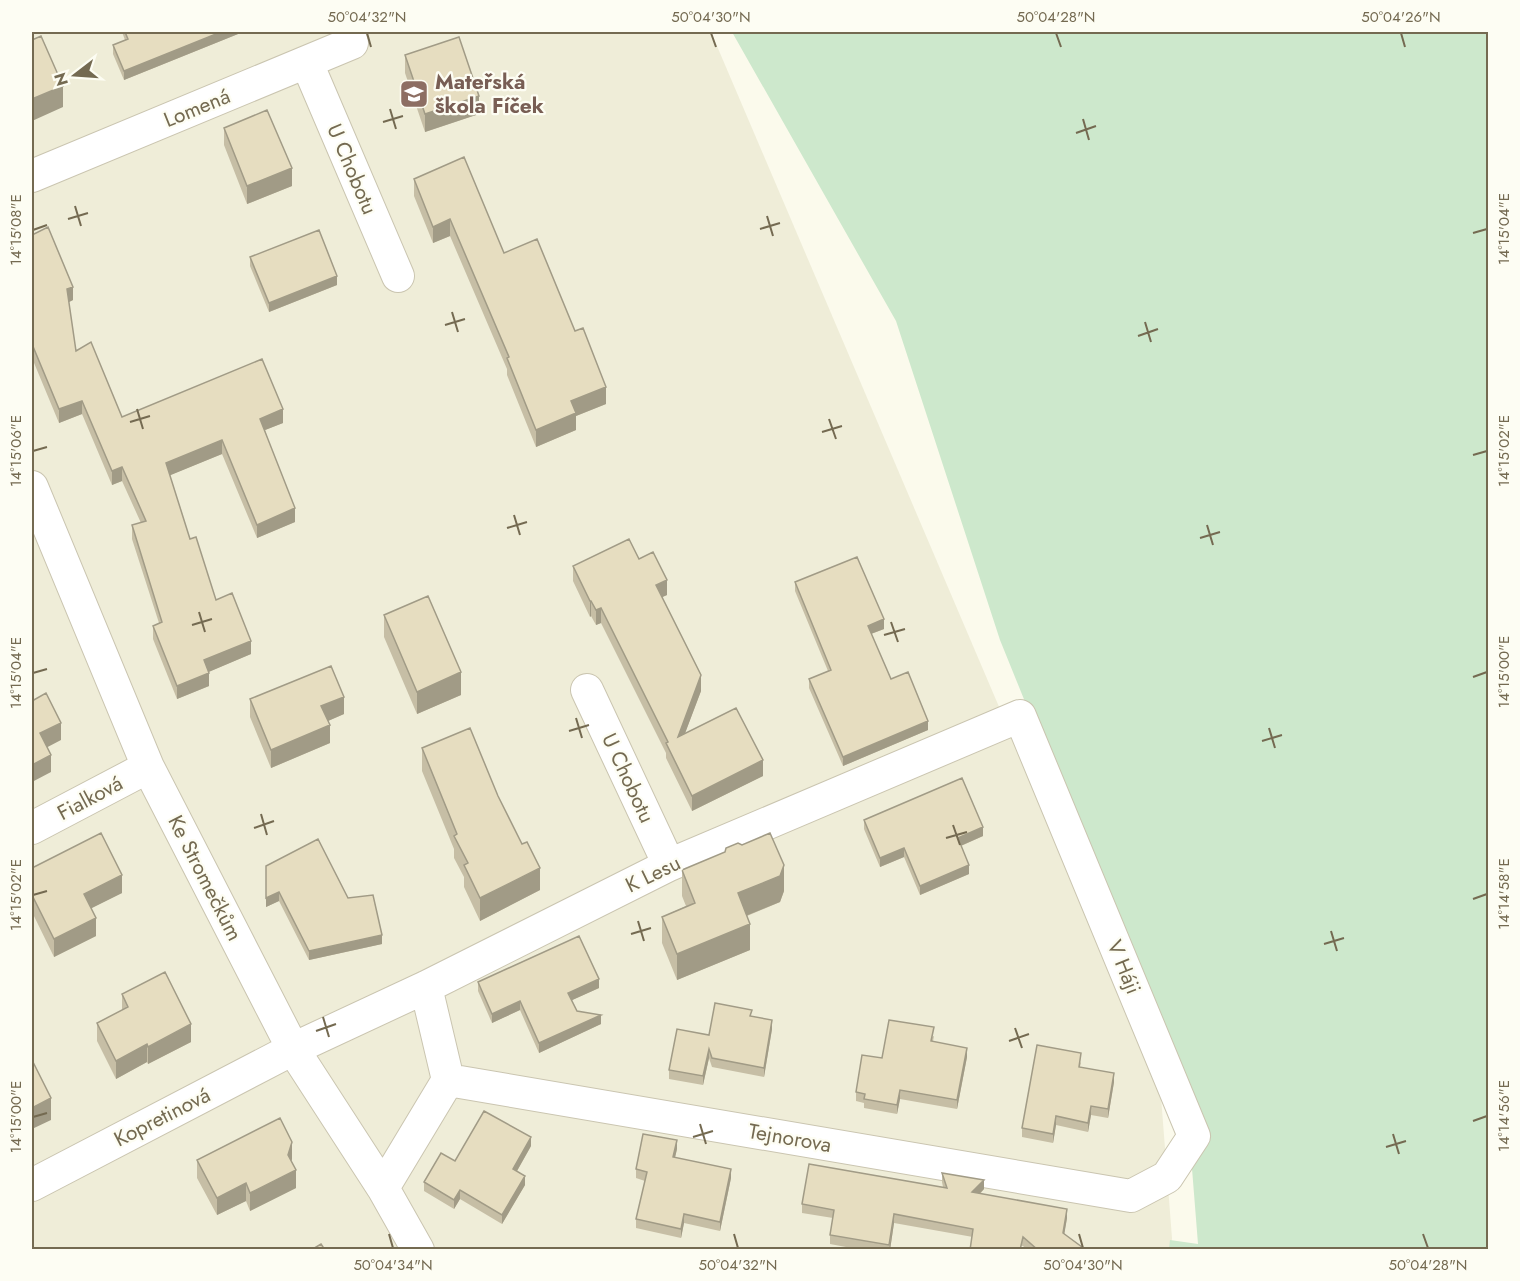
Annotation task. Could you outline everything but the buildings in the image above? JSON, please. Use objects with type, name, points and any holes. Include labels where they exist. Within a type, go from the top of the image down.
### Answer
[{"type":"street","name":"Lomená","points":[[32,176],[352,43],[348,32]]},
{"type":"street","name":"U Chobotu","points":[[307,63],[398,276]]},
{"type":"street","name":"Ke Stromečkům","points":[[34,499],[148,767],[293,1048],[382,1188],[418,1250]]},
{"type":"street","name":"U Chobotu","points":[[586,690],[669,865]]},
{"type":"street","name":"K Lesu","points":[[293,1048],[426,987],[669,865],[1020,716]]},
{"type":"street","name":"V Háji","points":[[1020,716],[1194,1136],[1167,1177],[1131,1196]]},
{"type":"street","name":"Fialková","points":[[32,828],[148,767]]},
{"type":"street","points":[[382,1188],[448,1080],[426,987]]},
{"type":"street","name":"Kopretinová","points":[[32,1185],[293,1048]]},
{"type":"street","name":"Tejnorova","points":[[448,1080],[1131,1196]]},
{"type":"shaded area","points":[[32,32],[711,32],[1160,1084],[1171,1249],[32,1249]]},
{"type":"green space","points":[[732,32],[1488,32],[1488,1249],[1169,1249],[1170,1240],[1198,1244],[1191,1156],[1115,924],[1000,640],[896,321]]},
{"type":"place","name":"Mateřská škola Fíček","points":[[414,94]]}]
